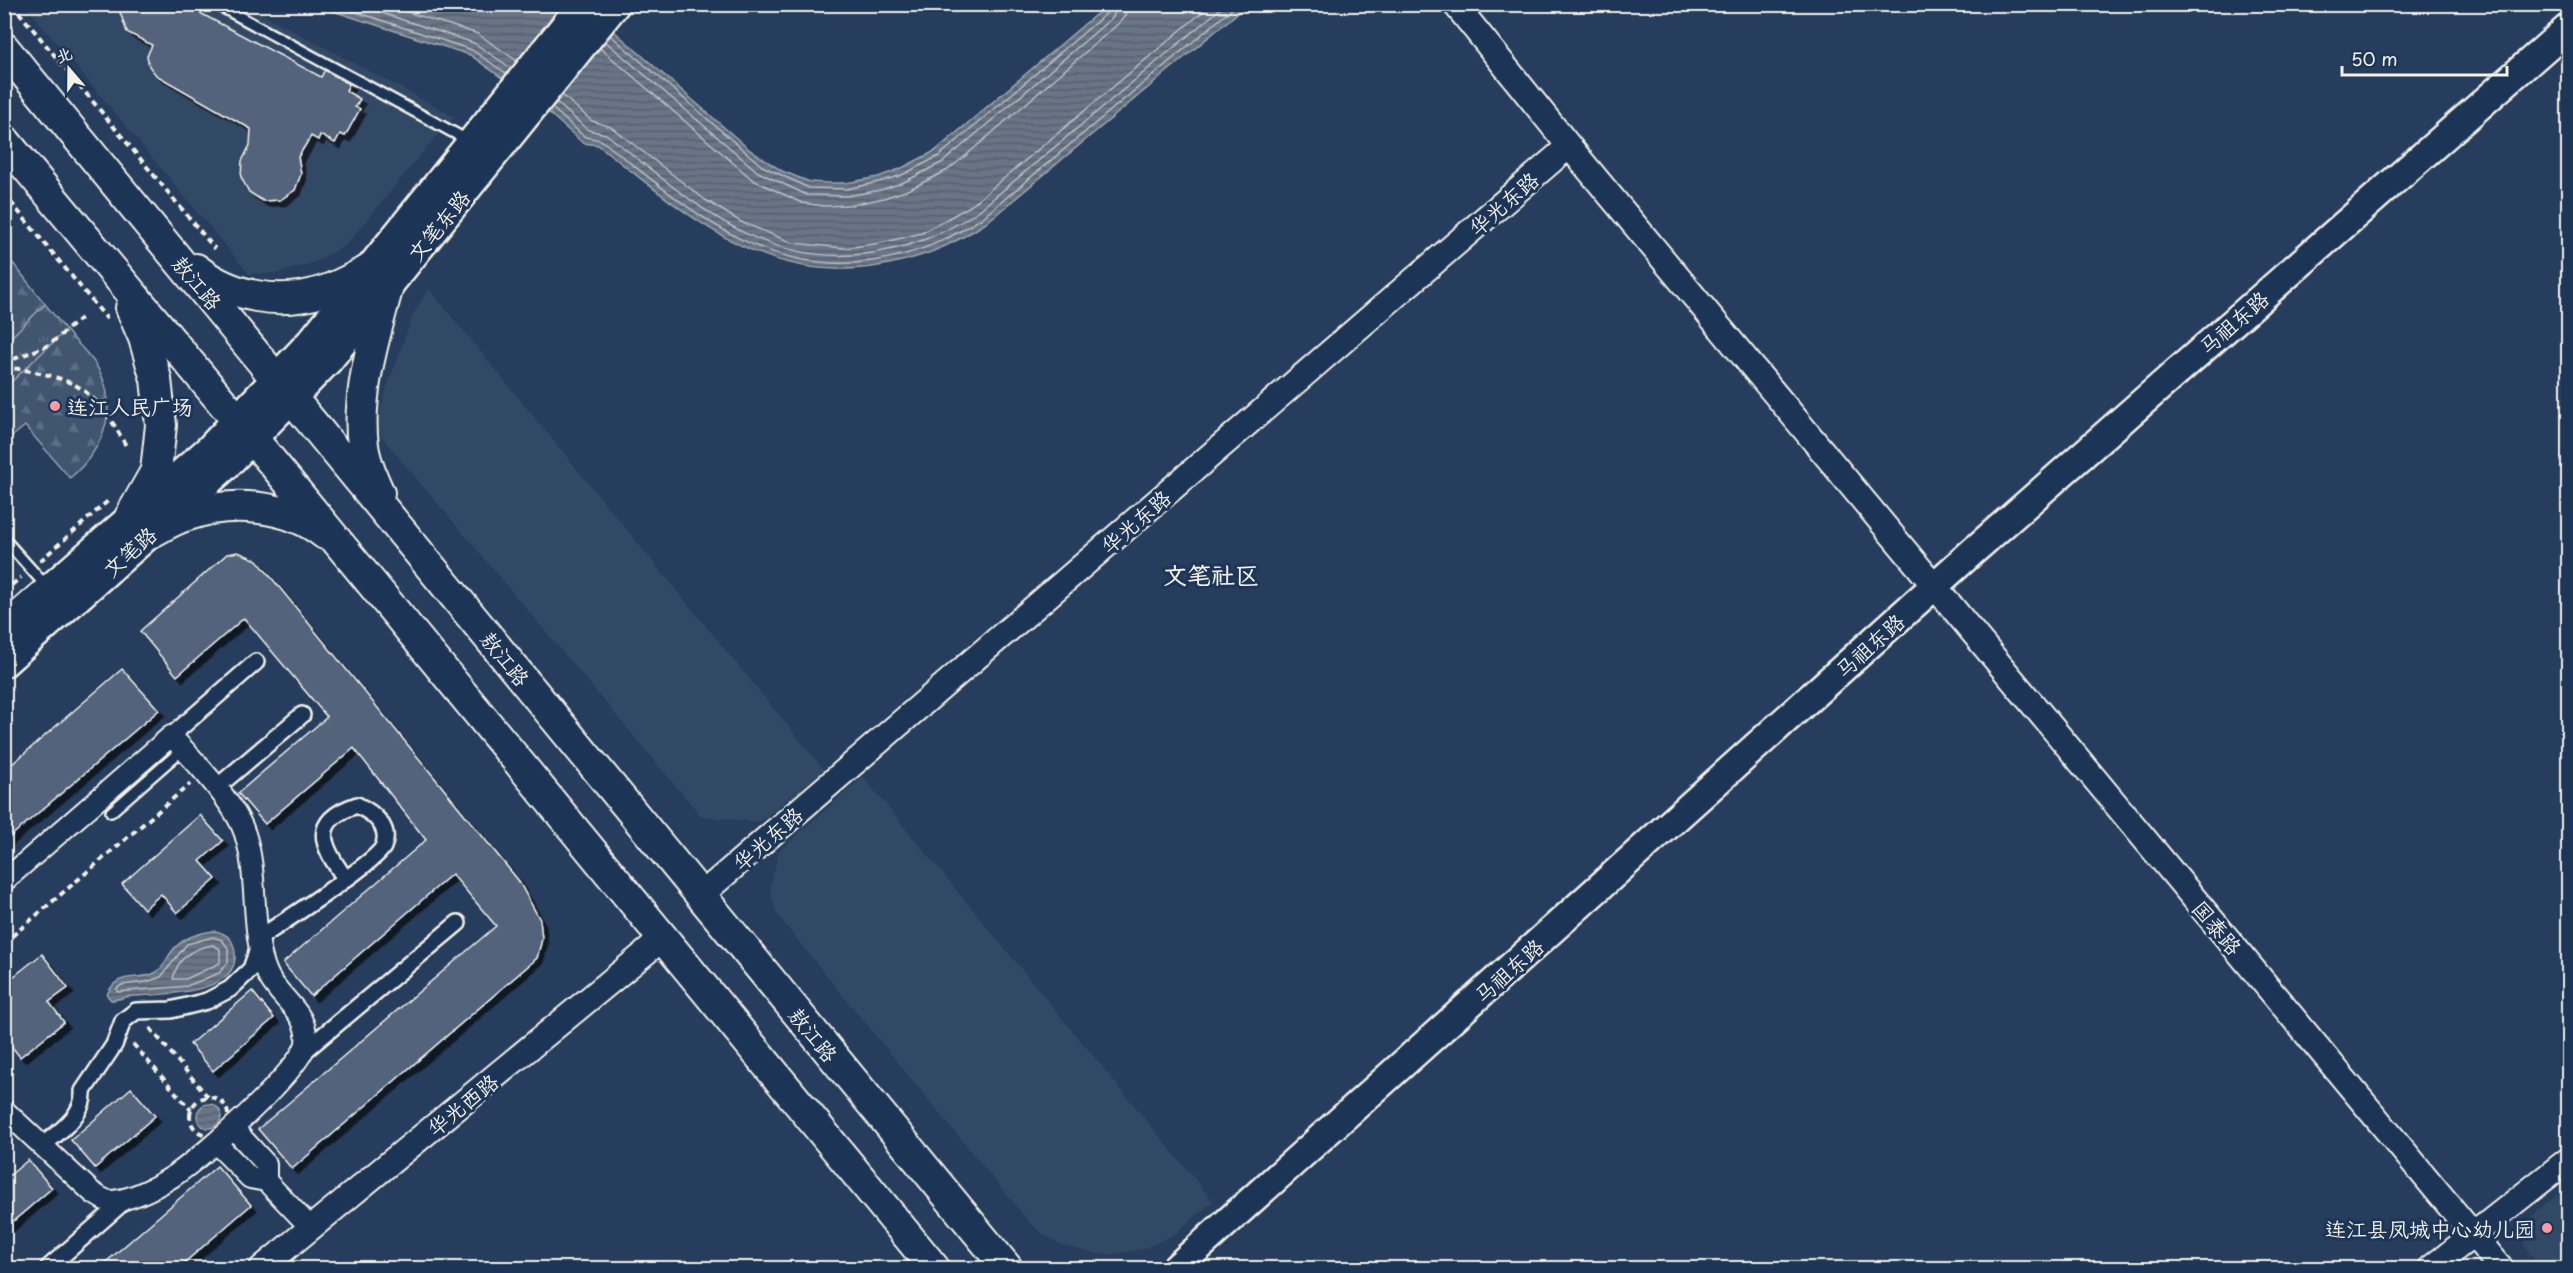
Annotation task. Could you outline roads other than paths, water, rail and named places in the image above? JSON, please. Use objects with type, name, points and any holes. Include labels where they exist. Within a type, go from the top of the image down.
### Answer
[{"type":"main road","name":"文笔东路","points":[[378,279],[523,99],[582,4]]},
{"type":"main road","name":"文笔东路","points":[[245,430],[285,388],[328,360],[378,279],[471,142],[523,99],[611,11]]},
{"type":"main road","name":"马祖东路","points":[[1176,1269],[1935,586],[2568,28]]},
{"type":"main road","name":"敖江路","points":[[4,48],[1007,1269]]},
{"type":"main road","points":[[4,140],[344,549],[934,1269]]},
{"type":"main road","points":[[150,224],[188,262],[212,281],[255,298],[282,299],[378,279],[373,343],[362,420],[363,445],[370,474],[390,517]]},
{"type":"main road","points":[[102,259],[128,300],[144,338],[156,379],[161,425],[156,471],[130,516]]},
{"type":"main road","name":"文笔路","points":[[4,628],[208,449],[245,430]]},
{"type":"main road","points":[[130,516],[184,516],[216,508],[248,507],[280,512],[317,528],[344,549]]},
{"type":"main road","name":"文笔路","points":[[4,663],[130,516]]},
{"type":"street","name":"国泰路","points":[[1455,4],[1569,146],[2501,1269]]},
{"type":"street","name":"华光东路","points":[[701,895],[1569,146]]},
{"type":"street","points":[[4,881],[177,742],[256,662]]},
{"type":"street","points":[[216,788],[302,715]]},
{"type":"street","points":[[4,1110],[104,1201],[112,1202],[129,1197],[172,1177],[216,1143],[298,1061],[302,1053],[306,1042],[302,1022],[293,1006],[267,974],[245,833],[216,788],[177,742]]},
{"type":"street","points":[[42,1146],[78,1112],[83,1091],[114,1045],[123,1021],[136,1011],[171,1010],[207,1001],[230,989],[251,969],[260,940],[345,878],[382,849],[385,836],[380,822],[371,812],[357,805],[344,809],[330,821],[324,833],[328,855],[345,878]]},
{"type":"street","points":[[302,1053],[458,923]]},
{"type":"street","name":"华光西路","points":[[262,1269],[662,939]]},
{"type":"street","points":[[233,1128],[266,1164],[266,1181]]},
{"type":"street","points":[[216,1143],[250,1178],[266,1181],[311,1228]]},
{"type":"street","points":[[2431,1269],[2568,1160]]},
{"type":"street","points":[[48,1269],[129,1197]]},
{"type":"lane","points":[[216,4],[471,142]]},
{"type":"lane","points":[[4,539],[49,589]]},
{"type":"lane","points":[[111,812],[177,742]]},
{"type":"water","points":[[314,5],[584,5],[750,150],[782,171],[810,182],[846,183],[878,177],[900,169],[935,151],[1107,5],[1247,5],[986,223],[945,246],[918,257],[872,267],[831,269],[792,264],[757,253],[723,236],[660,194],[598,145],[583,143],[541,106],[470,55]]},
{"type":"water","points":[[213,931],[226,935],[234,947],[234,963],[228,975],[215,983],[182,992],[131,996],[114,1000],[107,995],[111,987],[122,979],[148,976],[157,972],[171,952],[186,939]]},
{"type":"water","points":[[209,1104],[217,1108],[221,1116],[217,1124],[209,1128],[201,1124],[197,1116],[201,1108]]},
{"type":"place","name":"连江人民广场","points":[[55,406]]},
{"type":"place","name":"连江县凤城中心幼儿园","points":[[2547,1228]]},
{"type":"district","name":"文笔社区","points":[[1211,574]]}]
